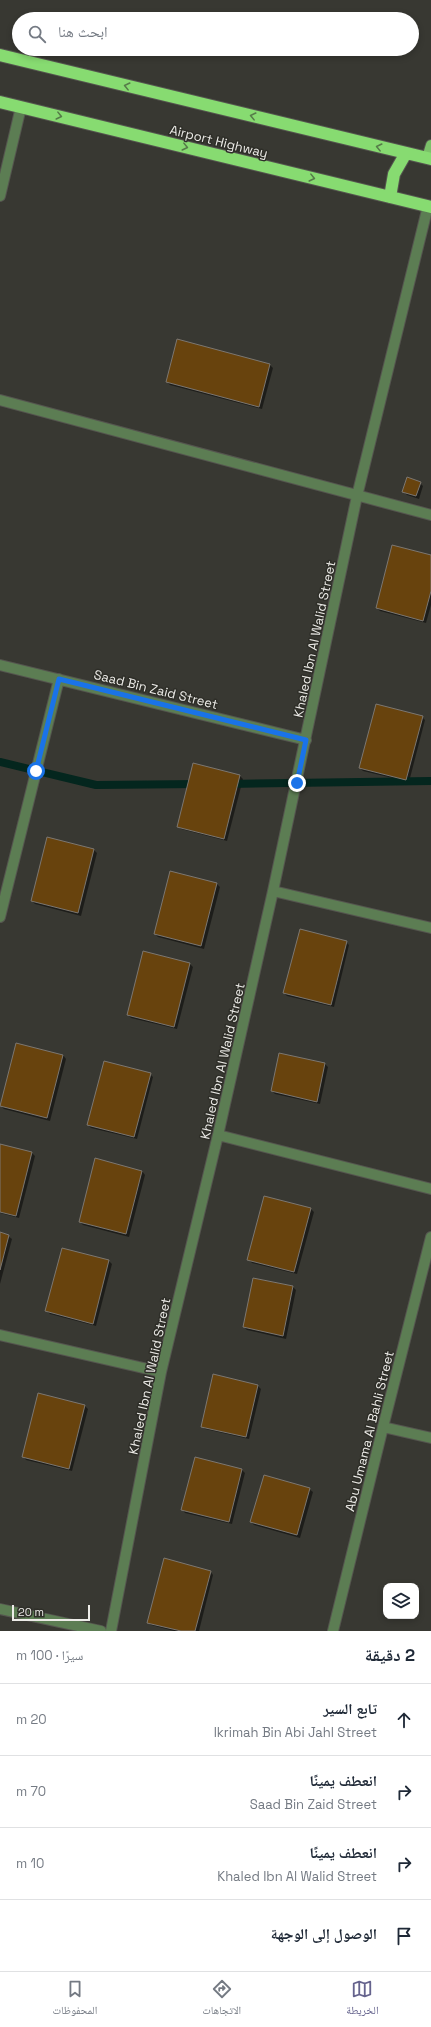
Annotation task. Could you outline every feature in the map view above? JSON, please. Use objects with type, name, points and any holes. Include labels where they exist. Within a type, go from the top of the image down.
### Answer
[{"type":"highway","points":[[0,55],[429,159]]},
{"type":"highway","name":"Airport Highway","points":[[0,102],[429,207]]},
{"type":"highway","points":[[390,197],[394,174],[406,153]]},
{"type":"main road","points":[[429,159],[431,145]]},
{"type":"street","points":[[0,196],[21,107]]},
{"type":"street","name":"Khaled Ibn Al Walid Street","points":[[111,1631],[161,1372],[218,1135],[273,891],[357,496],[429,207]]},
{"type":"street","points":[[0,400],[357,496],[431,514]]},
{"type":"street","name":"Saad Bin Zaid Street","points":[[0,665],[306,740]]},
{"type":"street","points":[[0,918],[59,679]]},
{"type":"street","points":[[273,891],[431,928]]},
{"type":"street","points":[[218,1135],[431,1189]]},
{"type":"street","name":"Abu Umama Al Bahli Street","points":[[333,1631],[382,1427],[431,1237]]},
{"type":"street","points":[[0,1335],[161,1372]]},
{"type":"street","points":[[382,1427],[431,1438]]},
{"type":"street","points":[[0,1609],[101,1631]]},
{"type":"building","points":[[177,339],[270,364],[259,407],[166,382]]},
{"type":"building","points":[[407,477],[421,482],[416,496],[402,492]]},
{"type":"building","points":[[392,545],[431,555],[431,591],[423,621],[376,608]]},
{"type":"building","points":[[376,704],[423,716],[406,780],[359,768]]},
{"type":"building","points":[[193,763],[240,775],[224,839],[177,827]]},
{"type":"building","points":[[47,837],[94,849],[78,913],[31,901]]},
{"type":"building","points":[[170,871],[217,883],[201,946],[154,934]]},
{"type":"building","points":[[300,929],[347,941],[331,1005],[283,993]]},
{"type":"building","points":[[143,951],[190,963],[174,1027],[127,1015]]},
{"type":"building","points":[[16,1043],[63,1055],[47,1118],[0,1106]]},
{"type":"building","points":[[279,1053],[325,1063],[317,1102],[271,1091]]},
{"type":"building","points":[[104,1061],[151,1073],[134,1137],[87,1125]]},
{"type":"building","points":[[0,1144],[32,1152],[16,1216],[0,1212]]},
{"type":"building","points":[[95,1158],[142,1171],[126,1234],[79,1222]]},
{"type":"building","points":[[264,1196],[311,1208],[294,1272],[247,1260]]},
{"type":"building","points":[[0,1232],[9,1235],[0,1270]]},
{"type":"building","points":[[62,1248],[109,1260],[93,1324],[45,1311]]},
{"type":"building","points":[[253,1278],[293,1286],[283,1336],[243,1327]]},
{"type":"building","points":[[213,1374],[258,1385],[246,1437],[201,1427]]},
{"type":"building","points":[[38,1393],[85,1405],[69,1469],[22,1457]]},
{"type":"building","points":[[195,1457],[242,1469],[229,1522],[181,1510]]},
{"type":"building","points":[[264,1475],[310,1488],[297,1535],[250,1522]]},
{"type":"building","points":[[164,1558],[211,1571],[195,1631],[181,1631],[147,1623]]},
{"type":"waterway","points":[[0,762],[96,785],[199,784]]},
{"type":"waterway","points":[[228,784],[431,781]]},
{"type":"route","points":[[36,771],[59,679],[306,740],[297,783]]}]
